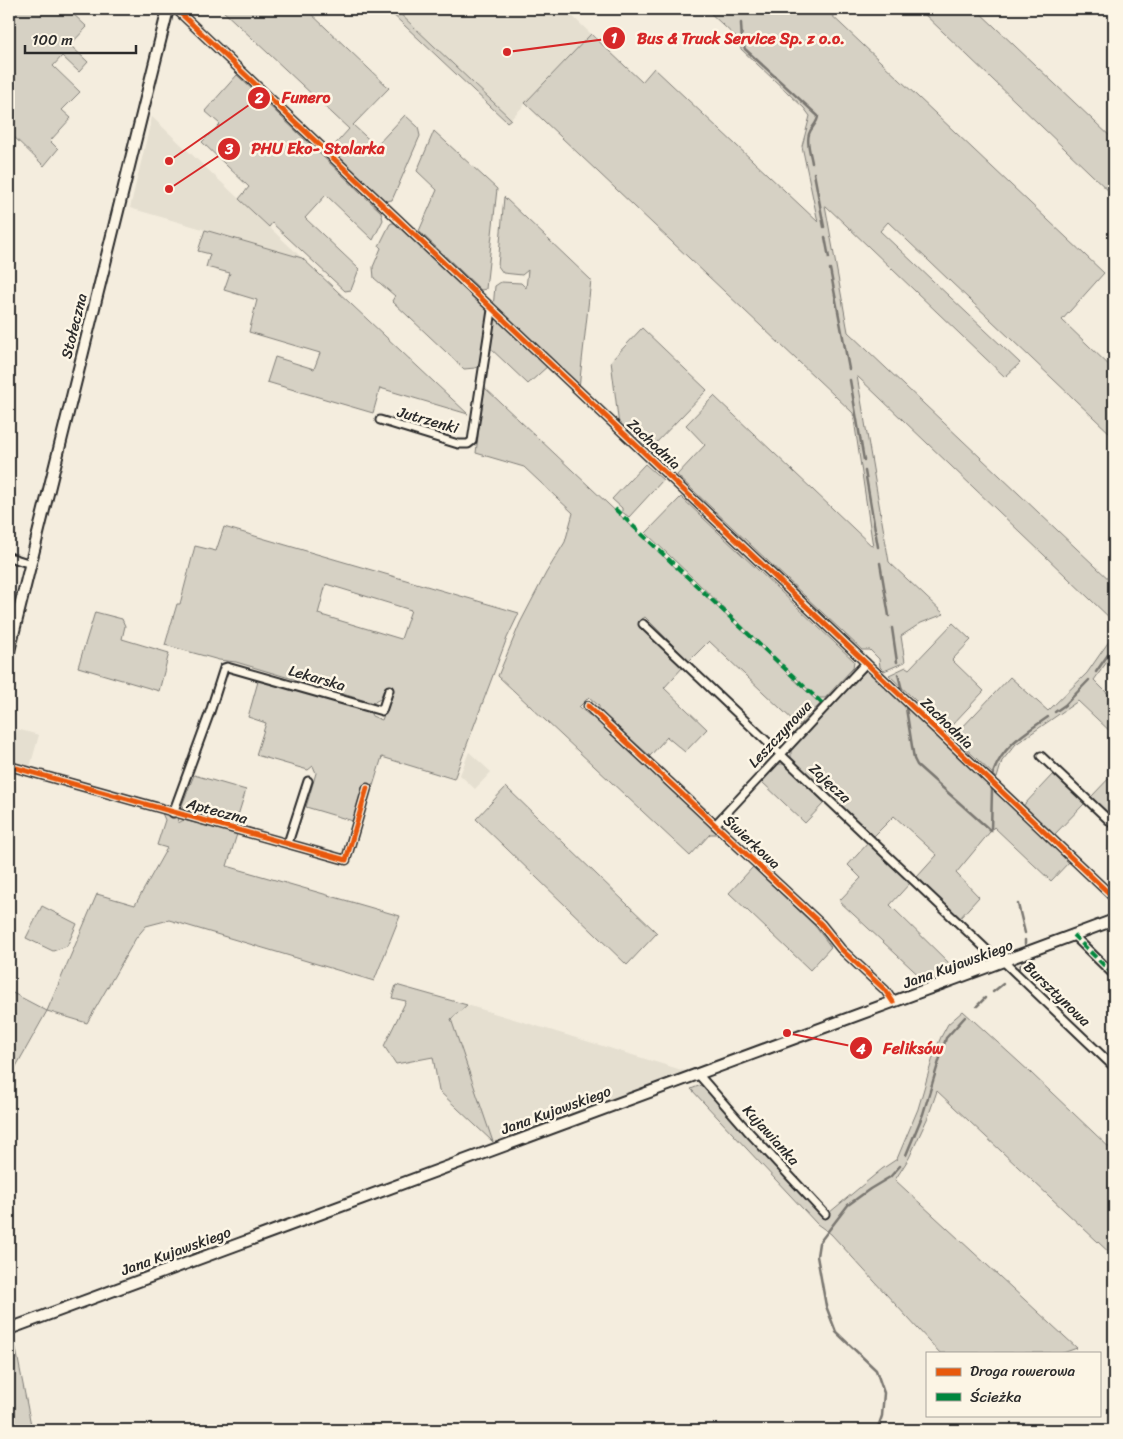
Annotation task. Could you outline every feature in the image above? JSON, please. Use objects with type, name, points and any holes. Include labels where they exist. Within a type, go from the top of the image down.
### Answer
[{"type":"main road","name":"Stołeczna","points":[[9,652],[168,9]]},
{"type":"main road","name":"Jana Kujawskiego","points":[[9,1328],[1114,920]]},
{"type":"street","name":"Zachodnia","points":[[176,9],[1114,898]]},
{"type":"street","name":"Jutrzenki","points":[[380,420],[458,444],[468,444],[472,441],[492,310]]},
{"type":"street","points":[[9,557],[30,564]]},
{"type":"street","name":"Zajęcza","points":[[643,624],[1000,962]]},
{"type":"street","name":"Leszczynowa","points":[[715,825],[866,662]]},
{"type":"street","name":"Lekarska","points":[[173,813],[224,668],[227,667],[382,711],[389,690]]},
{"type":"street","name":"Świerkowa","points":[[588,706],[821,924],[841,950],[885,990],[893,1002]]},
{"type":"street","points":[[1041,756],[1114,825]]},
{"type":"street","name":"Apteczna","points":[[9,766],[346,860],[367,788]]},
{"type":"street","points":[[288,843],[308,781]]},
{"type":"street","points":[[1074,935],[1114,975]]},
{"type":"street","name":"Bursztynowa","points":[[1000,962],[1114,1067]]},
{"type":"street","name":"Kujawianka","points":[[698,1074],[825,1214]]},
{"type":"shaded area","points":[[9,9],[68,9],[87,27],[70,45],[88,62],[79,72],[62,56],[53,66],[80,92],[62,110],[71,118],[50,141],[58,149],[44,166],[9,132]]},
{"type":"shaded area","points":[[221,9],[306,9],[389,88],[353,125],[376,146],[405,115],[418,127],[420,136],[392,200],[385,201],[331,149],[349,129]]},
{"type":"shaded area","points":[[387,9],[395,9],[511,119],[507,122]]},
{"type":"shaded area","points":[[395,9],[565,9],[591,34],[511,119]]},
{"type":"shaded area","points":[[706,9],[825,9],[1104,273],[1062,320],[1114,370],[1114,437],[888,222],[880,231],[1020,363],[1005,377],[825,205],[848,332],[1114,584],[1114,622],[857,376],[889,562],[944,614],[921,623],[901,636],[905,662],[884,671],[880,667],[879,659],[870,650],[862,650],[677,475],[705,445],[686,425],[714,396],[873,547],[853,413],[525,103],[591,34],[642,82],[654,68],[818,222],[802,146],[810,116],[804,108],[741,49],[739,40]]},
{"type":"shaded area","points":[[919,9],[976,9],[1114,140],[1114,196]]},
{"type":"shaded area","points":[[237,75],[381,212],[383,220],[373,240],[326,195],[305,218],[359,269],[351,290],[345,291],[272,223],[269,227],[239,199],[249,187],[202,142],[220,124],[205,111]]},
{"type":"shaded area","points":[[152,117],[302,258],[130,208]]},
{"type":"shaded area","points":[[434,131],[497,189],[486,289],[481,290],[419,231],[437,190],[417,171]]},
{"type":"shaded area","points":[[504,197],[591,280],[579,388],[493,308],[495,286],[501,282],[521,283],[526,288],[528,270],[522,275],[503,273],[498,266]]},
{"type":"shaded area","points":[[392,223],[395,223],[486,309],[488,313],[480,366],[464,369],[392,301],[395,296],[374,278],[373,267],[381,248],[379,246]]},
{"type":"shaded area","points":[[205,230],[302,258],[468,414],[380,388],[373,413],[267,382],[275,357],[314,369],[320,353],[249,332],[257,300],[224,290],[230,273],[206,267],[210,254],[198,251]]},
{"type":"shaded area","points":[[498,318],[549,365],[528,384],[489,347],[493,319]]},
{"type":"shaded area","points":[[642,328],[707,390],[654,445],[646,446],[627,428],[619,426],[611,361]]},
{"type":"shaded area","points":[[484,387],[820,704],[799,726],[709,641],[689,661],[645,617],[638,622],[683,667],[664,688],[707,729],[685,752],[667,737],[650,756],[599,710],[599,706],[589,697],[579,707],[593,716],[718,834],[710,834],[690,856],[498,676],[520,623],[546,573],[565,542],[573,513],[524,467],[476,453]]},
{"type":"shaded area","points":[[645,464],[663,480],[629,517],[622,512],[622,508],[612,499]]},
{"type":"shaded area","points":[[681,497],[854,661],[853,668],[825,698],[817,698],[646,533]]},
{"type":"shaded area","points":[[224,527],[519,613],[507,638],[454,779],[382,757],[372,789],[369,783],[363,787],[353,821],[306,807],[316,773],[313,766],[308,770],[256,755],[266,723],[248,717],[259,678],[370,711],[372,716],[382,720],[393,690],[385,687],[380,699],[373,703],[236,662],[219,660],[165,645],[177,604],[180,604],[195,546],[216,551]],"holes":[[[326,584],[411,610],[401,639],[318,614]]]},
{"type":"shaded area","points":[[95,612],[122,619],[125,626],[122,639],[169,653],[159,691],[78,667]]},
{"type":"shaded area","points":[[953,623],[971,640],[952,660],[984,691],[951,726],[943,727],[889,675],[906,667],[909,669]]},
{"type":"shaded area","points":[[1114,634],[1114,652],[1094,680],[1114,700],[1114,735],[1078,701],[1016,744],[1002,761],[997,778],[958,741],[957,733],[1010,677],[1048,711],[1087,673]]},
{"type":"shaded area","points":[[870,670],[1071,860],[1051,881],[994,827],[956,873],[979,897],[960,918],[917,877],[937,855],[894,816],[874,836],[791,758],[791,750],[864,672]]},
{"type":"shaded area","points":[[9,727],[39,735],[30,767],[9,761]]},
{"type":"shaded area","points":[[469,752],[491,772],[475,789],[460,775]]},
{"type":"shaded area","points":[[777,764],[785,764],[825,802],[805,823],[761,781]]},
{"type":"shaded area","points":[[1054,773],[1085,803],[1052,837],[1022,807]]},
{"type":"shaded area","points":[[194,775],[246,790],[235,825],[187,812],[182,805]]},
{"type":"shaded area","points":[[1114,775],[1114,819],[1091,797]]},
{"type":"shaded area","points":[[506,787],[657,933],[627,965],[476,819]]},
{"type":"shaded area","points":[[162,813],[179,818],[178,823],[184,820],[237,834],[227,866],[400,916],[374,981],[169,920],[146,926],[136,938],[87,1023],[47,1011],[97,894],[135,905],[167,848],[157,845],[165,820]]},
{"type":"shaded area","points":[[868,843],[910,883],[890,905],[957,971],[926,982],[839,901],[861,878],[848,865]]},
{"type":"shaded area","points":[[753,867],[815,926],[831,947],[810,970],[729,893]]},
{"type":"shaded area","points":[[42,906],[77,924],[67,946],[53,951],[26,938]]},
{"type":"shaded area","points":[[396,985],[467,1005],[451,1019],[493,1142],[439,1091],[433,1057],[396,1064],[384,1046],[406,1001],[392,998]]},
{"type":"shaded area","points":[[9,991],[47,1011],[9,1079]]},
{"type":"shaded area","points":[[467,1005],[685,1071],[493,1142],[450,1018]]},
{"type":"shaded area","points":[[963,1011],[1114,1152],[1114,1257],[937,1091],[928,1117],[909,1158],[895,1180],[1077,1348],[1066,1352],[939,1352],[831,1234],[817,1224],[691,1089],[701,1085],[824,1217],[882,1169],[897,1159],[918,1109],[934,1054],[948,1024]]},
{"type":"shaded area","points":[[14,1339],[32,1430],[9,1430],[9,1341]]},
{"type":"waterway","points":[[10,59],[12,18]]},
{"type":"waterway","points":[[741,23],[742,42],[745,49],[818,116],[808,138],[812,163]]},
{"type":"waterway","points":[[814,173],[824,227]]},
{"type":"waterway","points":[[825,237],[829,258]]},
{"type":"waterway","points":[[830,269],[849,369]]},
{"type":"waterway","points":[[850,380],[864,460]]},
{"type":"waterway","points":[[865,471],[878,547]]},
{"type":"waterway","points":[[880,563],[889,616]]},
{"type":"waterway","points":[[892,628],[897,662]]},
{"type":"waterway","points":[[1096,672],[1114,646]]},
{"type":"waterway","points":[[898,674],[903,694]]},
{"type":"waterway","points":[[1055,712],[1065,705],[1089,680]]},
{"type":"waterway","points":[[906,708],[914,759],[917,765],[991,831]]},
{"type":"waterway","points":[[992,777],[996,766],[1007,749],[1022,735],[1048,717]]},
{"type":"waterway","points":[[991,831],[992,789]]},
{"type":"waterway","points":[[1018,904],[1025,933]]},
{"type":"waterway","points":[[993,992],[1003,984]]},
{"type":"waterway","points":[[977,1006],[985,998]]},
{"type":"waterway","points":[[906,1155],[923,1114],[946,1038],[965,1017]]},
{"type":"waterway","points":[[877,1430],[882,1416],[884,1393],[876,1370],[836,1332],[826,1306],[817,1256],[819,1243],[848,1205],[890,1177],[900,1166]]},
{"type":"marked path","points":[[615,509],[825,706]]},
{"type":"marked path","points":[[1073,935],[1114,975]]},
{"type":"cycle path","points":[[176,9],[1114,898]]},
{"type":"cycle path","points":[[588,706],[821,924],[841,949],[885,990],[893,1002]]},
{"type":"cycle path","points":[[9,766],[346,860],[367,788]]},
{"type":"place","name":"Bus & Truck Service Sp. z o.o.","points":[[507,52]]},
{"type":"place","name":"Funero","points":[[169,161]]},
{"type":"place","name":"PHU Eko- Stolarka","points":[[169,189]]},
{"type":"place","name":"Feliksów","points":[[787,1033]]}]
